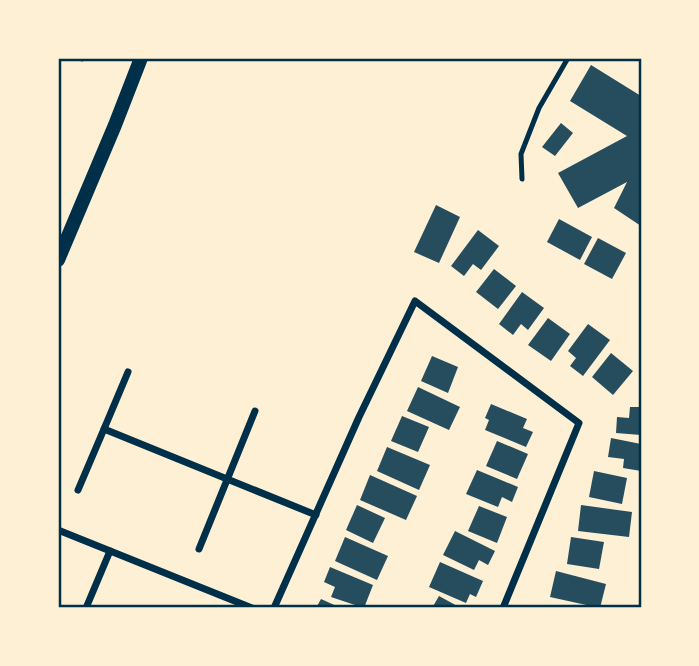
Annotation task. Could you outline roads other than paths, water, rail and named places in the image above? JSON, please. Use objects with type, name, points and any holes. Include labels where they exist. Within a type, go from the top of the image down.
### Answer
[{"type":"main road","points":[[58,260],[62,239],[116,125],[141,58]]},
{"type":"street","points":[[274,608],[359,417],[415,301],[579,423],[503,608]]},
{"type":"street","points":[[78,491],[128,372]]},
{"type":"street","points":[[199,549],[255,411]]},
{"type":"street","points":[[104,429],[316,515]]},
{"type":"street","points":[[58,530],[252,608]]},
{"type":"street","points":[[86,608],[110,551]]},
{"type":"lane","points":[[522,179],[521,154],[539,108],[568,58]]}]
